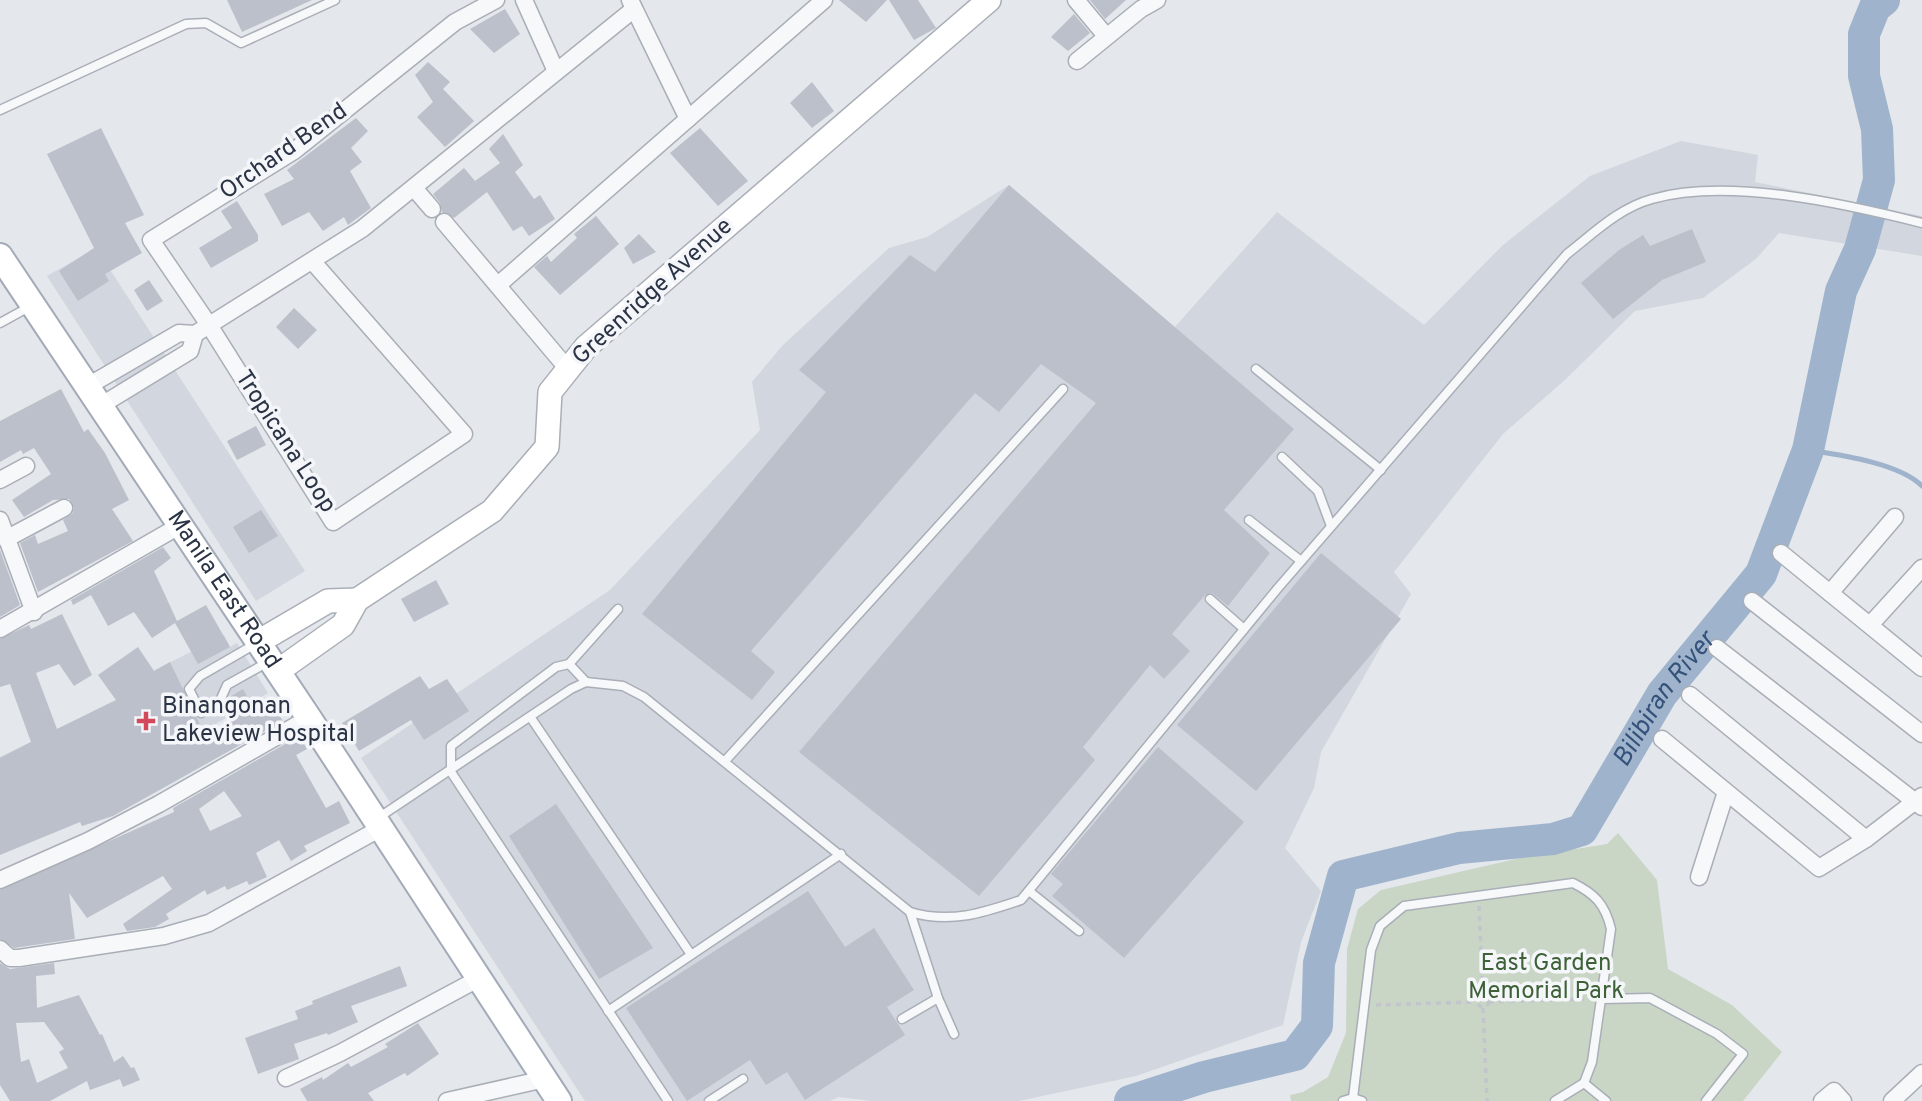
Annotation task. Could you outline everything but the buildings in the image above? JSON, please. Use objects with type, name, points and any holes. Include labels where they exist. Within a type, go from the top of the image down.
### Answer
[{"type":"main road","name":"Manila East Road","points":[[0,256],[309,718],[559,1101]]},
{"type":"street","name":"Orchard Bend","points":[[209,325],[151,240],[294,151],[455,22],[496,0]]},
{"type":"street","points":[[524,0],[555,69]]},
{"type":"street","points":[[498,285],[824,0]]},
{"type":"street","name":"Greenridge Avenue","points":[[269,658],[343,625],[357,600],[492,512],[547,447],[550,393],[586,347],[989,0]]},
{"type":"street","points":[[1076,0],[1106,36]]},
{"type":"street","points":[[1077,61],[1106,36],[1157,0]]},
{"type":"street","points":[[94,396],[179,333],[195,334],[313,262],[414,188],[632,4],[688,119]]},
{"type":"street","points":[[414,188],[432,209]]},
{"type":"street","points":[[444,222],[567,368]]},
{"type":"street","name":"Tropicana Loop","points":[[209,325],[333,522],[464,434],[313,262]]},
{"type":"street","points":[[94,396],[190,351],[195,334]]},
{"type":"street","points":[[0,480],[26,466]]},
{"type":"street","points":[[6,540],[64,508]]},
{"type":"street","points":[[1830,593],[1895,517]]},
{"type":"street","points":[[0,520],[34,612]]},
{"type":"street","points":[[0,629],[34,612],[179,526]]},
{"type":"street","points":[[1781,553],[1870,625],[1919,659]]},
{"type":"street","points":[[1870,625],[1922,568]]},
{"type":"street","name":"Greenridge Avenue","points":[[269,658],[328,601],[357,600]]},
{"type":"street","points":[[1752,601],[1922,734]]},
{"type":"street","points":[[1662,739],[1819,868],[1919,801],[1717,648]]},
{"type":"street","points":[[1690,695],[1866,838]]},
{"type":"street","points":[[0,880],[88,841],[159,804],[309,718]]},
{"type":"street","points":[[1699,877],[1726,792]]},
{"type":"street","points":[[0,948],[10,958],[19,958],[164,936],[209,923],[378,824]]},
{"type":"street","points":[[286,1078],[340,1053],[478,979]]},
{"type":"street","points":[[1892,1101],[1922,1073]]},
{"type":"street","points":[[447,1101],[545,1079]]},
{"type":"street","points":[[1822,1101],[1834,1091],[1843,1101]]},
{"type":"lane","points":[[0,110],[186,23],[206,23],[241,43],[334,0]]},
{"type":"lane","points":[[378,824],[586,682],[622,686],[644,697],[910,912],[932,919],[975,916],[1021,900],[1301,561],[1567,254],[1618,213],[1650,199],[1692,191],[1754,193],[1850,206],[1922,223]]},
{"type":"lane","points":[[0,323],[32,306]]},
{"type":"lane","points":[[1256,369],[1381,470]]},
{"type":"lane","points":[[725,761],[1063,390]]},
{"type":"lane","points":[[1282,457],[1318,491],[1331,526]]},
{"type":"lane","points":[[1249,520],[1301,561]]},
{"type":"lane","points":[[1210,599],[1244,629]]},
{"type":"lane","points":[[618,609],[569,664],[556,667],[533,682],[451,746],[451,772],[668,1101]]},
{"type":"lane","points":[[269,658],[227,685],[219,703],[201,713],[189,689],[200,676],[269,658]]},
{"type":"lane","points":[[569,664],[586,682]]},
{"type":"lane","points":[[531,718],[690,953]]},
{"type":"lane","points":[[608,1011],[690,953],[841,854]]},
{"type":"lane","points":[[1343,1101],[1357,1099],[1371,950],[1380,926],[1404,906],[1559,882],[1573,883],[1590,891],[1606,908],[1611,929],[1597,1043],[1584,1083],[1555,1101]]},
{"type":"lane","points":[[1029,891],[1079,931]]},
{"type":"lane","points":[[910,912],[938,998],[954,1034]]},
{"type":"lane","points":[[902,1019],[938,998]]},
{"type":"lane","points":[[1602,999],[1650,998],[1717,1034],[1743,1054],[1706,1101]]},
{"type":"lane","points":[[709,1101],[743,1079]]},
{"type":"lane","points":[[1584,1083],[1606,1101]]},
{"type":"path","points":[[1478,895],[1483,995],[1489,1002]]},
{"type":"path","points":[[1476,1002],[1483,995]]},
{"type":"path","points":[[1483,1008],[1489,1002],[1602,999]]},
{"type":"path","points":[[1364,1005],[1476,1002],[1483,1008],[1487,1101]]},
{"type":"shaded area","points":[[1681,141],[1758,155],[1755,182],[1922,216],[1922,256],[1779,233],[1756,259],[1703,298],[1635,311],[1566,379],[1503,434],[1394,572],[1411,594],[1321,752],[1314,788],[1285,848],[1321,891],[1301,942],[1283,1025],[1136,1076],[1019,1101],[871,1101],[839,1097],[830,1101],[585,1101],[361,758],[610,590],[760,430],[752,382],[783,345],[889,248],[927,237],[1009,185],[1174,328],[1277,212],[1424,325],[1503,245],[1590,176]]},
{"type":"shaded area","points":[[96,248],[305,571],[256,601],[47,276]]},
{"type":"shaded area","name":"Binangonan Lakeview Hospital","points":[[224,635],[230,647],[237,643],[268,693],[204,731],[25,819],[0,769],[0,757],[159,679],[155,670]]},
{"type":"green space","name":"East Garden Memorial Park","points":[[1618,833],[1657,880],[1668,969],[1732,1005],[1782,1052],[1743,1101],[1291,1101],[1290,1095],[1303,1092],[1328,1077],[1346,1033],[1347,949],[1358,909],[1381,890],[1520,858],[1607,844]]},
{"type":"waterway","name":"Bilibiran River","points":[[1130,1101],[1204,1077],[1295,1055],[1317,1026],[1319,963],[1343,876],[1459,848],[1553,839],[1582,830],[1662,694],[1761,574],[1808,450],[1841,291],[1860,249],[1879,180],[1877,129],[1864,76],[1864,34],[1875,7],[1884,0]]},
{"type":"waterway","points":[[1808,450],[1884,466],[1899,471],[1922,486]]},
{"type":"place","name":"Binangonan Lakeview Hospital","points":[[146,721]]}]
